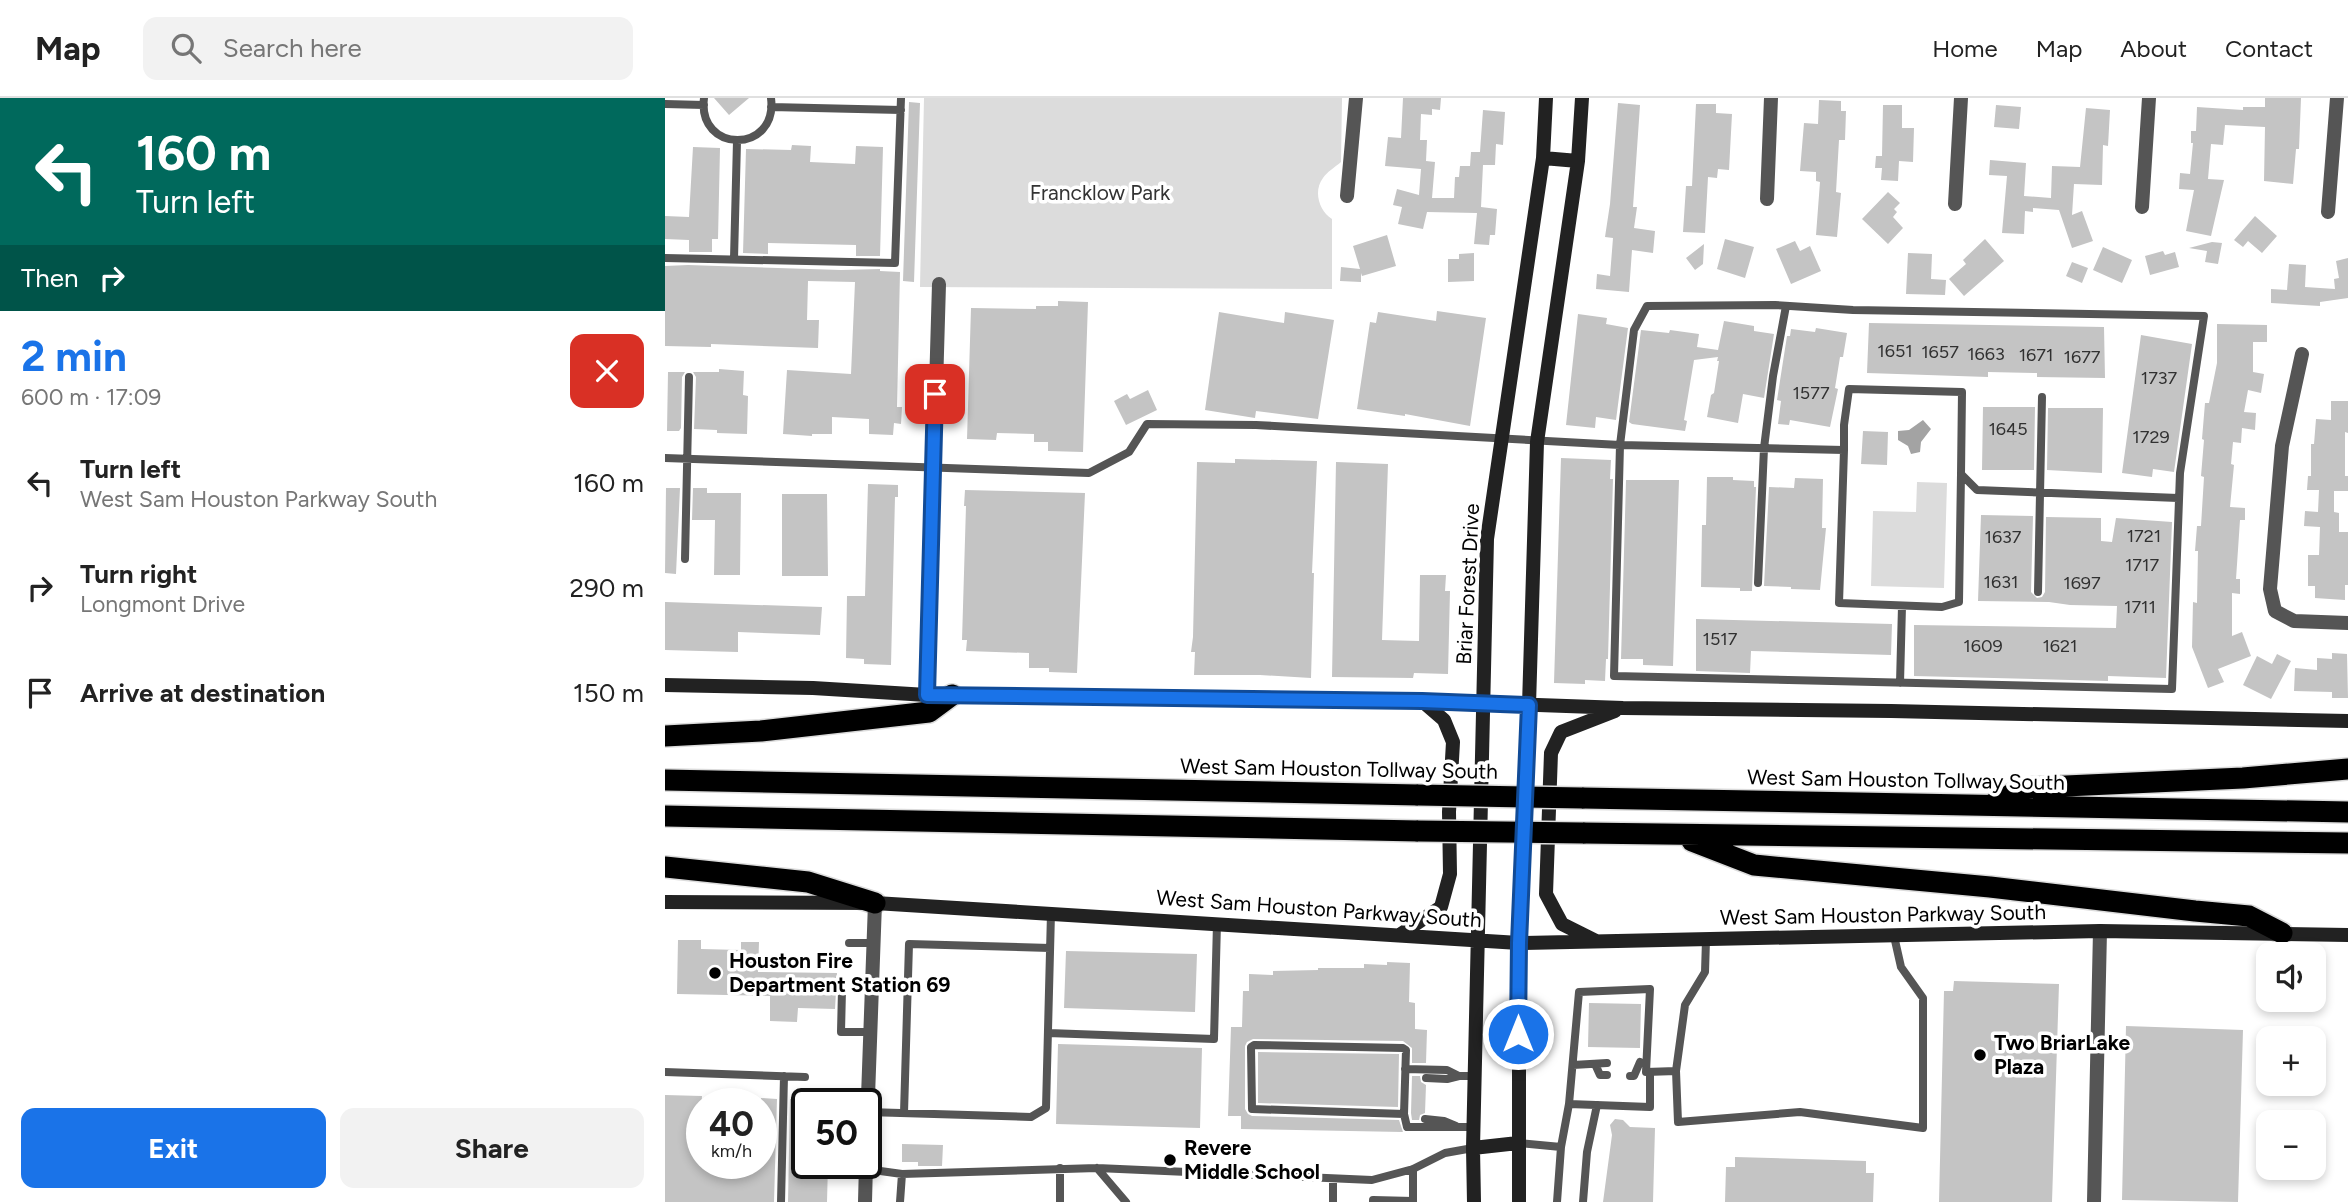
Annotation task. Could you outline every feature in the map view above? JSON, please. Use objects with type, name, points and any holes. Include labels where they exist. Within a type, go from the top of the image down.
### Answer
[{"type":"highway","points":[[665,736],[773,730],[929,712],[952,695]]},
{"type":"highway","points":[[1988,807],[2023,788],[2243,778],[2348,769]]},
{"type":"highway","name":"West Sam Houston Tollway South","points":[[665,780],[2348,812]]},
{"type":"highway","points":[[665,816],[1680,836],[2348,843]]},
{"type":"highway","points":[[1680,836],[1754,865],[1990,887],[2249,916],[2282,933]]},
{"type":"highway","points":[[665,867],[808,882],[875,903]]},
{"type":"main road","name":"Briar Forest Drive","points":[[1474,1202],[1473,1127],[1487,539],[1543,158],[1546,98]]},
{"type":"main road","points":[[1519,1202],[1519,943],[1537,442],[1578,161],[1582,98]]},
{"type":"main road","points":[[1543,158],[1578,161]]},
{"type":"main road","points":[[665,685],[813,688],[927,695],[1422,701],[1623,708],[1891,711],[2348,722]]},
{"type":"main road","points":[[1401,934],[1441,907],[1450,874],[1449,812],[1453,743],[1444,720],[1422,701]]},
{"type":"main road","points":[[1599,943],[1562,924],[1546,894],[1552,753],[1561,733],[1623,708]]},
{"type":"main road","name":"West Sam Houston Parkway South","points":[[665,902],[875,903],[1519,943],[2100,931],[2348,935]]},
{"type":"main road","points":[[1473,1148],[1518,1143]]},
{"type":"street","points":[[1347,196],[1356,98]]},
{"type":"street","points":[[1767,199],[1770,98]]},
{"type":"street","points":[[1955,204],[1961,98]]},
{"type":"street","points":[[2142,207],[2149,98]]},
{"type":"street","points":[[2329,212],[2337,98]]},
{"type":"street","points":[[927,695],[939,284]]},
{"type":"street","points":[[2302,354],[2282,446],[2270,589],[2275,611],[2294,621],[2348,623]]},
{"type":"street","points":[[868,1088],[875,903]]},
{"type":"street","points":[[2094,1202],[2100,931]]},
{"type":"street","points":[[865,1202],[866,1179]]},
{"type":"lane","points":[[665,258],[895,263],[901,98]]},
{"type":"lane","points":[[665,104],[704,102],[708,123],[715,132],[737,141],[761,132],[768,122],[771,102],[901,110]]},
{"type":"lane","points":[[734,260],[737,141]]},
{"type":"lane","points":[[1647,306],[1786,306],[2204,316],[2180,473],[2172,689],[1614,676],[1620,445],[1634,330],[1647,306]]},
{"type":"lane","points":[[1758,583],[1764,448],[1773,376],[1786,306]]},
{"type":"lane","points":[[685,559],[689,377]]},
{"type":"lane","points":[[1849,388],[1962,392],[1961,474],[1959,602],[1942,607],[1839,603],[1844,425],[1849,388]]},
{"type":"lane","points":[[2038,592],[2042,397]]},
{"type":"lane","points":[[665,458],[1089,473],[1129,452],[1147,424],[1256,425],[1537,442],[1844,450]]},
{"type":"lane","points":[[1961,474],[1977,490],[2178,498]]},
{"type":"lane","points":[[1899,683],[1902,606]]},
{"type":"lane","points":[[882,1112],[1031,1117],[1046,1108],[1051,913]]},
{"type":"lane","points":[[1048,1034],[1215,1038],[1217,923]]},
{"type":"lane","points":[[1706,940],[1705,972],[1685,1005],[1676,1071],[1678,1122],[1800,1112],[1923,1128],[1923,998],[1901,967],[1894,936]]},
{"type":"lane","points":[[849,943],[874,943]]},
{"type":"lane","points":[[904,1113],[909,944],[1050,948]]},
{"type":"lane","points":[[1557,1202],[1560,1147],[1569,1104],[1579,992],[1650,989],[1639,1062],[1634,1076],[1630,1076]]},
{"type":"lane","points":[[842,990],[841,1032],[870,1032]]},
{"type":"lane","points":[[1404,1114],[1254,1110],[1251,1108],[1251,1047],[1405,1048],[1406,1125],[1409,1128],[1473,1127]]},
{"type":"lane","points":[[1639,1062],[1646,1072],[1676,1071]]},
{"type":"lane","points":[[1573,1065],[1607,1063]]},
{"type":"lane","points":[[1595,1064],[1600,1075],[1607,1075]]},
{"type":"lane","points":[[1405,1069],[1447,1070],[1459,1076]]},
{"type":"lane","points":[[665,1072],[805,1077]]},
{"type":"lane","points":[[1569,1104],[1650,1107],[1650,1072]]},
{"type":"lane","points":[[781,1202],[784,1076]]},
{"type":"lane","points":[[1426,1078],[1475,1076]]},
{"type":"lane","points":[[1583,1202],[1587,1152],[1597,1105]]},
{"type":"lane","points":[[1425,1119],[1444,1121],[1458,1127]]},
{"type":"lane","points":[[1518,1143],[1560,1147]]},
{"type":"lane","points":[[882,1170],[902,1174],[1097,1168],[1372,1180],[1413,1169],[1445,1153],[1473,1148]]},
{"type":"lane","points":[[1060,1168],[1060,1202]]},
{"type":"lane","points":[[1097,1168],[1126,1202]]},
{"type":"lane","points":[[1373,1202],[1413,1202],[1413,1169]]},
{"type":"lane","points":[[900,1202],[902,1174]]},
{"type":"lane","points":[[1333,1180],[1333,1202]]},
{"type":"green space","name":"Francklow Park","points":[[924,98],[1342,98],[1341,162],[1323,178],[1318,189],[1321,206],[1332,219],[1332,289],[920,287]]},
{"type":"green space","points":[[1917,482],[1947,483],[1944,588],[1871,586],[1873,511],[1916,512]]},
{"type":"shaded area","points":[[1923,420],[1931,429],[1921,442],[1920,452],[1911,454],[1908,446],[1898,440],[1898,431],[1909,430]]},
{"type":"building","points":[[714,98],[749,98],[729,115]]},
{"type":"building","points":[[1403,98],[1441,98],[1440,110],[1432,109],[1432,115],[1421,114],[1420,140],[1427,140],[1426,161],[1435,162],[1432,198],[1454,198],[1455,177],[1459,177],[1460,166],[1470,166],[1471,152],[1480,152],[1483,110],[1505,112],[1503,145],[1496,144],[1495,165],[1483,165],[1481,207],[1497,209],[1495,235],[1490,235],[1489,245],[1474,244],[1477,213],[1427,212],[1423,229],[1398,224],[1402,207],[1393,205],[1397,189],[1419,195],[1421,169],[1385,166],[1388,137],[1401,138]]},
{"type":"building","points":[[2265,98],[2301,98],[2299,149],[2296,149],[2293,184],[2264,181],[2265,127],[2225,125],[2223,145],[2211,144],[2208,179],[2224,180],[2211,236],[2186,231],[2194,190],[2179,189],[2180,173],[2190,174],[2193,143],[2191,131],[2196,131],[2197,107],[2243,110],[2243,107],[2265,107]]},
{"type":"building","points":[[1819,100],[1841,101],[1841,111],[1846,111],[1845,140],[1839,140],[1836,192],[1841,193],[1837,237],[1816,235],[1820,182],[1816,181],[1816,172],[1800,171],[1804,123],[1818,124]]},
{"type":"building","points":[[909,102],[920,103],[914,282],[903,281]]},
{"type":"building","points":[[1618,103],[1640,105],[1634,228],[1655,231],[1653,253],[1632,250],[1629,292],[1596,289],[1597,274],[1610,276],[1613,238],[1605,237]]},
{"type":"building","points":[[1696,104],[1716,104],[1716,113],[1732,114],[1729,170],[1718,169],[1717,178],[1708,177],[1705,233],[1683,232],[1686,186],[1692,186]]},
{"type":"building","points":[[1883,105],[1902,105],[1902,128],[1914,128],[1913,162],[1899,161],[1898,181],[1881,180],[1882,168],[1875,168],[1876,156],[1882,156]]},
{"type":"building","points":[[1996,105],[2021,107],[2019,129],[1994,127]]},
{"type":"building","points":[[2086,108],[2110,110],[2108,146],[2103,145],[2102,185],[2074,184],[2072,215],[2082,211],[2093,241],[2072,248],[2059,210],[2033,208],[2033,212],[2025,211],[2024,234],[2002,233],[2007,176],[1989,175],[1990,160],[2026,163],[2024,196],[2051,198],[2052,166],[2080,167]]},
{"type":"building","points":[[792,145],[811,146],[810,162],[855,164],[856,146],[883,147],[880,256],[856,256],[856,245],[768,243],[768,254],[743,253],[746,149],[791,150]]},
{"type":"building","points":[[693,147],[720,148],[718,239],[712,239],[712,252],[689,252],[689,240],[665,239],[665,216],[689,217]]},
{"type":"building","points":[[1888,192],[1900,203],[1894,209],[1897,212],[1893,217],[1903,228],[1888,244],[1862,219]]},
{"type":"building","points":[[2255,216],[2277,236],[2262,253],[2248,241],[2243,247],[2234,240]]},
{"type":"building","points":[[1387,235],[1396,266],[1362,276],[1361,273],[1361,282],[1340,281],[1341,267],[1360,269],[1353,246]]},
{"type":"building","points":[[1725,239],[1754,247],[1745,278],[1717,269]]},
{"type":"building","points":[[1985,239],[2004,261],[1964,296],[1949,279],[1966,264],[1963,260]]},
{"type":"building","points":[[1795,241],[1800,251],[1810,246],[1821,271],[1791,284],[1776,249]]},
{"type":"building","points":[[2212,242],[2222,243],[2218,264],[2205,262],[2207,251],[2189,248]]},
{"type":"building","points":[[1704,244],[1703,264],[1695,270],[1686,258]]},
{"type":"building","points":[[2103,247],[2132,260],[2122,283],[2093,270]]},
{"type":"building","points":[[2163,251],[2165,255],[2175,252],[2179,267],[2150,275],[2145,256]]},
{"type":"building","points":[[1474,253],[1474,281],[1448,282],[1448,259],[1459,259],[1459,254]]},
{"type":"building","points":[[1908,253],[1932,254],[1931,279],[1946,280],[1945,295],[1906,294]]},
{"type":"building","points":[[2348,258],[2348,298],[2320,302],[2320,306],[2271,303],[2271,289],[2287,290],[2289,264],[2306,265],[2305,287],[2335,289],[2334,279],[2339,278],[2336,261]]},
{"type":"building","points":[[2072,262],[2088,268],[2082,283],[2066,276]]},
{"type":"building","points":[[665,266],[880,269],[900,272],[897,407],[902,407],[901,424],[894,423],[893,435],[869,434],[869,419],[832,417],[832,434],[783,434],[787,370],[851,374],[855,282],[808,281],[807,320],[819,320],[818,348],[711,344],[711,347],[665,346]]},
{"type":"building","points":[[1058,301],[1088,302],[1083,452],[1048,451],[1048,442],[1034,442],[1034,434],[997,433],[996,440],[967,439],[971,308],[1036,309],[1036,306],[1058,306]]},
{"type":"building","points":[[1437,311],[1486,318],[1470,426],[1405,414],[1357,409],[1370,322],[1376,323],[1378,312],[1436,321]]},
{"type":"building","points":[[1219,312],[1284,323],[1285,312],[1334,320],[1318,419],[1256,411],[1255,418],[1205,410]]},
{"type":"building","points":[[1578,314],[1607,318],[1606,324],[1628,328],[1616,420],[1596,417],[1595,428],[1566,425]]},
{"type":"building","points":[[1724,321],[1754,326],[1754,331],[1774,334],[1764,398],[1743,394],[1738,423],[1707,417],[1719,361],[1718,357],[1694,360],[1684,420],[1687,421],[1685,431],[1629,422],[1641,330],[1699,334],[1697,347],[1718,350]]},
{"type":"building","points":[[1869,323],[2104,327],[2105,378],[2037,377],[2037,373],[1988,372],[1988,377],[1867,373]]},
{"type":"building","points":[[2217,324],[2267,325],[2267,342],[2253,342],[2253,372],[2264,374],[2261,393],[2248,390],[2244,412],[2256,413],[2255,430],[2242,428],[2241,443],[2233,442],[2231,464],[2234,465],[2230,507],[2245,508],[2245,520],[2240,520],[2236,579],[2240,579],[2240,594],[2232,593],[2232,636],[2242,632],[2251,656],[2218,669],[2224,682],[2208,688],[2192,647],[2193,602],[2197,603],[2198,551],[2195,551],[2197,526],[2201,526],[2205,403],[2209,403],[2217,363]]},
{"type":"building","points":[[1816,328],[1847,333],[1843,357],[1840,357],[1835,388],[1838,389],[1830,427],[1790,420],[1789,425],[1778,424],[1781,401],[1777,400],[1787,336],[1790,336],[1791,329],[1815,332]]},
{"type":"building","points":[[2141,335],[2192,344],[2174,472],[2153,469],[2152,477],[2122,473]]},
{"type":"building","points":[[719,369],[744,371],[743,395],[748,396],[747,434],[694,429],[696,377],[693,372],[719,372]]},
{"type":"building","points":[[668,372],[685,372],[682,377],[679,431],[667,431]]},
{"type":"building","points":[[1148,390],[1157,410],[1126,425],[1114,401],[1127,394],[1130,399]]},
{"type":"building","points":[[2331,401],[2348,401],[2345,476],[2348,476],[2348,491],[2334,491],[2334,512],[2339,513],[2339,532],[2348,532],[2348,585],[2345,585],[2345,600],[2315,598],[2315,586],[2308,586],[2308,555],[2319,555],[2320,527],[2304,526],[2305,511],[2318,512],[2319,490],[2307,490],[2308,476],[2311,476],[2311,444],[2314,444],[2316,419],[2331,420]]},
{"type":"building","points":[[1983,407],[2035,407],[2034,470],[1982,470]]},
{"type":"building","points":[[2048,408],[2103,408],[2102,473],[2047,470]]},
{"type":"building","points":[[1863,431],[1888,432],[1887,465],[1861,464]]},
{"type":"building","points":[[1561,458],[1611,460],[1610,479],[1613,479],[1608,659],[1605,681],[1585,680],[1585,684],[1554,683]]},
{"type":"building","points":[[1235,459],[1317,461],[1311,678],[1194,675],[1195,652],[1191,652],[1197,462],[1235,463]]},
{"type":"building","points":[[1336,462],[1388,464],[1382,640],[1419,641],[1420,575],[1446,575],[1445,591],[1450,591],[1448,674],[1414,673],[1413,678],[1332,677]]},
{"type":"building","points":[[1707,477],[1733,477],[1733,480],[1754,481],[1756,487],[1752,591],[1701,587],[1702,525],[1706,525]]},
{"type":"building","points":[[1795,478],[1823,479],[1822,528],[1826,528],[1820,590],[1764,586],[1769,487],[1794,488]]},
{"type":"building","points":[[1626,480],[1679,480],[1673,666],[1643,665],[1643,659],[1621,659]]},
{"type":"building","points":[[868,484],[898,485],[898,497],[895,497],[891,665],[864,664],[864,659],[846,658],[847,596],[865,596]]},
{"type":"building","points":[[666,488],[680,488],[676,574],[665,573]]},
{"type":"building","points":[[693,488],[707,488],[707,493],[741,493],[740,575],[714,575],[715,520],[692,520]]},
{"type":"building","points":[[965,490],[1085,493],[1077,673],[1029,668],[1029,653],[966,651],[967,640],[962,640]]},
{"type":"building","points":[[782,494],[827,494],[828,576],[782,576]]},
{"type":"building","points":[[1981,515],[2033,516],[2031,592],[2037,598],[2042,597],[2045,592],[2046,517],[2101,518],[2101,541],[2112,542],[2116,518],[2172,522],[2166,678],[2108,676],[2108,681],[1914,676],[1914,625],[2116,628],[2117,606],[1978,601]]},
{"type":"building","points":[[665,602],[822,607],[820,635],[738,632],[738,652],[665,650]]},
{"type":"building","points":[[1696,619],[1892,624],[1891,655],[1751,651],[1750,673],[1696,671]]},
{"type":"building","points":[[2332,653],[2347,654],[2348,698],[2332,698],[2332,692],[2294,691],[2295,668],[2317,670],[2317,658],[2332,659]]},
{"type":"building","points":[[2277,654],[2291,661],[2271,699],[2243,685],[2257,656],[2272,664]]},
{"type":"building","points":[[678,940],[701,940],[701,949],[741,950],[741,942],[759,942],[758,972],[837,973],[835,1009],[798,1008],[797,1022],[770,1021],[770,996],[677,994]]},
{"type":"building","points":[[1066,951],[1197,954],[1195,1012],[1064,1008]]},
{"type":"building","points":[[1387,962],[1410,963],[1409,1002],[1415,1003],[1415,1029],[1427,1030],[1426,1063],[1412,1063],[1412,1048],[1403,1041],[1253,1039],[1245,1046],[1245,1109],[1252,1116],[1399,1120],[1403,1132],[1241,1129],[1241,1116],[1228,1116],[1231,1027],[1242,1027],[1243,991],[1249,991],[1249,974],[1273,975],[1273,971],[1318,968],[1364,968],[1364,964],[1387,965]]},
{"type":"building","points":[[1954,981],[2059,984],[2052,1202],[1939,1202],[1944,991],[1953,991]]},
{"type":"building","points":[[1589,1003],[1641,1004],[1640,1048],[1588,1047]]},
{"type":"building","points":[[2126,1026],[2243,1030],[2238,1202],[2122,1200]]},
{"type":"building","points":[[1058,1044],[1202,1048],[1200,1128],[1056,1124]]},
{"type":"building","points":[[1258,1052],[1399,1054],[1398,1107],[1258,1103]]},
{"type":"building","points":[[1412,1076],[1420,1076],[1421,1082],[1426,1085],[1425,1113],[1420,1115],[1419,1120],[1412,1120]]},
{"type":"building","points":[[665,1095],[686,1096],[686,1179],[775,1179],[774,1202],[665,1202]]},
{"type":"building","points":[[790,1099],[791,1179],[828,1179],[827,1202],[788,1202]]},
{"type":"building","points":[[1615,1119],[1623,1120],[1630,1127],[1655,1128],[1653,1202],[1603,1202],[1612,1135],[1610,1125]]},
{"type":"building","points":[[902,1144],[943,1145],[942,1166],[918,1166],[918,1162],[902,1162]]},
{"type":"building","points":[[1735,1157],[1866,1161],[1866,1173],[1874,1173],[1873,1202],[1725,1202],[1726,1167],[1735,1167]]},
{"type":"place","name":"Houston Fire Department Station 69","points":[[715,973]]},
{"type":"place","name":"Two BriarLake Plaza","points":[[1980,1055]]},
{"type":"place","name":"Revere Middle School","points":[[1170,1160]]},
{"type":"route","points":[[935,394],[927,695],[1422,701],[1529,705],[1518,1034]]}]
